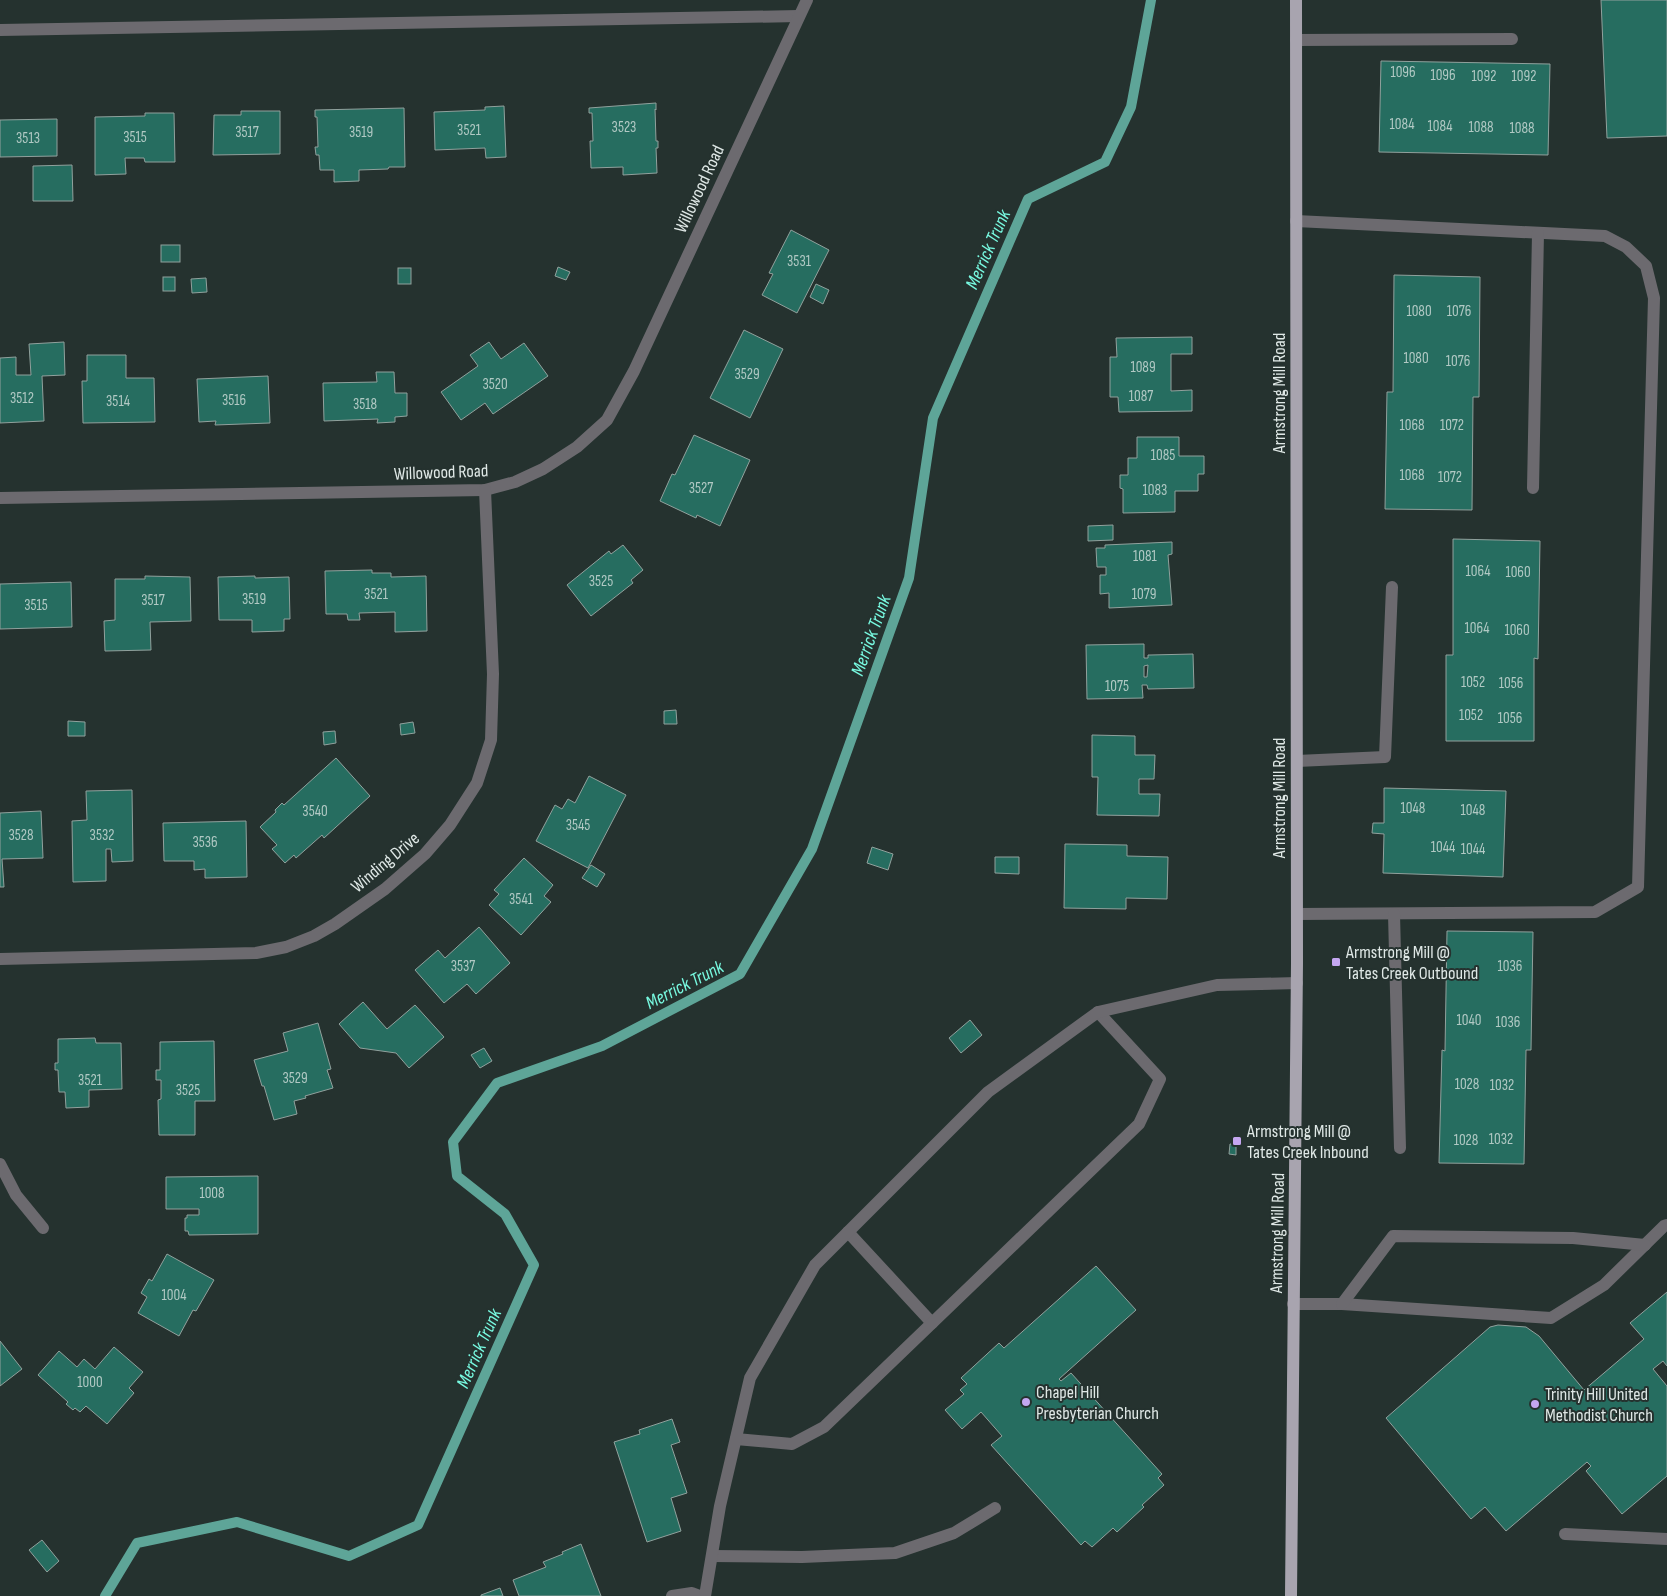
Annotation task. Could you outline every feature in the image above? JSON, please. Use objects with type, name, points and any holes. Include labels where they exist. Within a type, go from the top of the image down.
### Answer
[{"type":"main road","name":"Armstrong Mill Road","points":[[1291,1596],[1297,983],[1296,0]]},
{"type":"street","name":"Willowood Road","points":[[0,498],[486,490],[515,482],[543,469],[577,447],[607,420],[634,371],[807,0]]},
{"type":"street","points":[[0,30],[799,16]]},
{"type":"street","points":[[1296,40],[1512,39]]},
{"type":"street","points":[[1296,221],[1605,236],[1626,247],[1646,266],[1654,298],[1638,888],[1595,912],[1297,914]]},
{"type":"street","points":[[1532,488],[1538,233]]},
{"type":"street","name":"Winding Drive","points":[[0,959],[256,954],[314,936],[335,924],[385,889],[425,854],[450,825],[477,783],[491,740],[493,674],[486,490]]},
{"type":"street","points":[[1297,761],[1385,756],[1392,587]]},
{"type":"street","points":[[1394,914],[1400,1148]]},
{"type":"street","points":[[706,1596],[720,1506],[750,1378],[815,1265],[988,1092],[1098,1012],[1217,985],[1297,983]]},
{"type":"street","points":[[736,1439],[792,1444],[824,1427],[1139,1124],[1160,1079],[1098,1012]]},
{"type":"street","points":[[0,1164],[16,1195],[43,1228]]},
{"type":"street","points":[[1293,1304],[1342,1304],[1551,1318],[1604,1285],[1667,1225]]},
{"type":"street","points":[[848,1232],[932,1323]]},
{"type":"street","points":[[1342,1304],[1393,1236],[1573,1238],[1645,1245]]},
{"type":"street","points":[[712,1556],[802,1557],[895,1553],[954,1533],[995,1508]]},
{"type":"street","points":[[1565,1534],[1667,1540]]},
{"type":"street","points":[[672,1596],[692,1594],[700,1596]]},
{"type":"building","points":[[1601,0],[1667,0],[1667,136],[1607,138]]},
{"type":"building","points":[[1381,61],[1550,64],[1548,155],[1379,152]]},
{"type":"building","points":[[656,103],[657,173],[623,175],[623,167],[591,168],[590,141],[593,141],[592,113],[589,113],[589,108]]},
{"type":"building","points":[[504,106],[506,157],[486,158],[485,148],[435,150],[434,112],[485,110],[485,107]]},
{"type":"building","points":[[404,108],[405,167],[359,170],[359,181],[334,182],[334,170],[320,170],[319,155],[316,155],[315,147],[318,147],[315,110]]},
{"type":"building","points":[[241,111],[280,111],[280,154],[213,155],[214,115],[241,115]]},
{"type":"building","points":[[145,113],[174,113],[175,162],[145,162],[144,158],[125,158],[126,174],[95,175],[95,117],[145,116]]},
{"type":"building","points":[[57,119],[57,156],[0,157],[0,120]]},
{"type":"building","points":[[72,165],[73,201],[33,201],[33,166]]},
{"type":"building","points":[[791,230],[829,250],[797,313],[762,295],[773,274],[769,273]]},
{"type":"building","points":[[161,245],[180,245],[180,262],[161,262]]},
{"type":"building","points":[[558,267],[570,272],[566,280],[555,276]]},
{"type":"building","points":[[398,268],[411,268],[411,284],[398,284]]},
{"type":"building","points":[[1394,275],[1480,277],[1479,397],[1473,397],[1472,510],[1385,509],[1387,392],[1393,392]]},
{"type":"building","points":[[163,277],[175,277],[175,291],[163,291]]},
{"type":"building","points":[[206,278],[207,292],[192,293],[191,279]]},
{"type":"building","points":[[816,284],[829,290],[823,304],[810,297]]},
{"type":"building","points":[[744,330],[783,349],[750,418],[710,398]]},
{"type":"building","points":[[1192,337],[1192,354],[1171,354],[1171,391],[1192,390],[1192,411],[1119,412],[1118,397],[1110,397],[1110,357],[1117,357],[1116,338]]},
{"type":"building","points":[[64,342],[65,375],[42,376],[44,421],[0,423],[0,358],[16,357],[16,375],[31,375],[29,344]]},
{"type":"building","points":[[489,342],[501,359],[524,343],[548,376],[493,414],[485,403],[461,420],[441,392],[478,366],[470,355]]},
{"type":"building","points":[[87,355],[126,355],[126,378],[154,378],[155,422],[83,423],[82,381],[87,381]]},
{"type":"building","points":[[376,372],[394,372],[395,393],[407,393],[407,416],[395,417],[395,422],[377,423],[378,419],[324,421],[323,383],[377,382]]},
{"type":"building","points":[[268,376],[270,423],[215,425],[216,421],[199,422],[197,379]]},
{"type":"building","points":[[694,435],[750,460],[720,526],[697,515],[696,518],[660,501],[672,474],[675,475]]},
{"type":"building","points":[[1137,437],[1179,437],[1179,456],[1204,456],[1204,474],[1198,474],[1198,491],[1175,491],[1175,512],[1123,513],[1123,489],[1120,488],[1120,475],[1128,475],[1128,458],[1137,458]]},
{"type":"building","points":[[1113,525],[1113,540],[1088,541],[1088,526]]},
{"type":"building","points":[[1453,539],[1540,541],[1538,659],[1534,658],[1534,741],[1446,741],[1446,655],[1453,655]]},
{"type":"building","points":[[1172,542],[1172,554],[1168,555],[1172,605],[1109,608],[1109,593],[1100,594],[1100,575],[1106,575],[1106,567],[1097,567],[1096,548],[1105,548],[1105,545]]},
{"type":"building","points":[[623,545],[643,570],[631,580],[633,583],[591,616],[567,585],[609,551],[611,554]]},
{"type":"building","points":[[372,570],[372,573],[391,573],[391,577],[426,576],[427,631],[395,632],[395,612],[359,613],[360,620],[348,620],[347,614],[326,614],[325,571]]},
{"type":"building","points":[[145,576],[190,577],[191,621],[150,622],[151,650],[105,651],[104,621],[115,620],[115,579],[145,579]]},
{"type":"building","points":[[255,576],[255,578],[289,577],[290,619],[284,619],[284,631],[252,632],[252,620],[219,620],[218,577]]},
{"type":"building","points":[[71,582],[72,627],[0,629],[0,584]]},
{"type":"building","points":[[1144,644],[1144,658],[1148,658],[1148,655],[1193,654],[1194,688],[1148,689],[1147,685],[1142,685],[1143,698],[1087,699],[1086,645]],"holes":[[[1148,665],[1147,677],[1144,677],[1144,666]]]},
{"type":"building","points":[[676,710],[677,724],[664,724],[664,711]]},
{"type":"building","points":[[68,721],[85,722],[85,736],[68,736]]},
{"type":"building","points":[[413,722],[415,733],[401,735],[400,724]]},
{"type":"building","points":[[335,731],[336,743],[324,745],[323,732]]},
{"type":"building","points":[[1092,735],[1135,736],[1135,755],[1155,755],[1154,779],[1139,779],[1139,794],[1160,794],[1159,816],[1097,815],[1098,777],[1092,777]]},
{"type":"building","points":[[336,758],[370,796],[324,838],[322,835],[296,858],[294,855],[285,863],[272,849],[277,845],[260,827],[276,812],[275,810],[282,803],[284,805]]},
{"type":"building","points":[[589,776],[626,795],[588,868],[536,841],[555,805],[562,809],[568,799],[575,803]]},
{"type":"building","points":[[1384,788],[1506,791],[1503,877],[1383,873],[1384,834],[1372,833],[1373,823],[1384,823]]},
{"type":"building","points":[[132,790],[133,861],[112,862],[111,849],[106,849],[106,881],[73,882],[72,821],[87,820],[86,791]]},
{"type":"building","points":[[41,811],[43,858],[2,859],[4,887],[0,887],[0,813]]},
{"type":"building","points":[[246,821],[247,877],[205,878],[205,869],[194,870],[194,861],[164,861],[163,823]]},
{"type":"building","points":[[1065,844],[1127,845],[1127,856],[1168,857],[1167,899],[1126,898],[1126,909],[1064,908]]},
{"type":"building","points":[[872,847],[893,854],[888,870],[867,863]]},
{"type":"building","points":[[995,857],[1019,857],[1019,874],[995,873]]},
{"type":"building","points":[[524,858],[553,885],[544,896],[551,902],[521,935],[489,905],[499,894],[494,890]]},
{"type":"building","points":[[591,865],[605,874],[597,887],[582,878]]},
{"type":"building","points":[[479,927],[510,963],[476,994],[467,984],[444,1003],[415,970],[438,950],[445,958]]},
{"type":"building","points":[[1447,931],[1533,932],[1531,1050],[1526,1050],[1524,1164],[1439,1163],[1442,1050],[1445,1051]]},
{"type":"building","points":[[363,1002],[387,1029],[415,1005],[444,1037],[409,1068],[396,1053],[360,1048],[339,1024]]},
{"type":"building","points":[[970,1020],[982,1035],[961,1053],[949,1038]]},
{"type":"building","points":[[318,1023],[331,1069],[327,1070],[333,1088],[294,1101],[297,1114],[274,1120],[254,1060],[288,1051],[283,1033]]},
{"type":"building","points":[[95,1038],[96,1043],[121,1043],[122,1089],[89,1090],[89,1107],[66,1108],[65,1092],[59,1092],[58,1070],[55,1070],[55,1063],[58,1063],[58,1039]]},
{"type":"building","points":[[214,1041],[215,1101],[195,1101],[195,1135],[159,1135],[158,1100],[161,1099],[161,1080],[156,1080],[156,1070],[160,1070],[160,1042]]},
{"type":"building","points":[[484,1048],[492,1061],[480,1068],[471,1055]]},
{"type":"building","points":[[1230,1144],[1236,1144],[1236,1155],[1229,1154]]},
{"type":"building","points":[[258,1176],[258,1234],[189,1235],[188,1231],[185,1231],[185,1218],[187,1218],[187,1215],[199,1215],[199,1209],[166,1209],[166,1177]]},
{"type":"building","points":[[167,1254],[214,1280],[196,1311],[193,1310],[179,1336],[138,1313],[147,1297],[141,1293],[149,1279],[152,1281]]},
{"type":"building","name":"Chapel Hill Presbyterian Church","points":[[1096,1266],[1136,1310],[1059,1379],[1061,1381],[1071,1373],[1162,1474],[1158,1478],[1164,1485],[1117,1532],[1113,1528],[1092,1547],[1085,1541],[1081,1545],[991,1445],[1002,1436],[981,1412],[962,1429],[945,1410],[964,1394],[960,1390],[967,1384],[961,1378],[999,1343],[1004,1348]]},
{"type":"building","name":"Trinity Hill United Methodist Church","points":[[1667,1292],[1667,1366],[1663,1361],[1653,1369],[1667,1386],[1667,1476],[1622,1514],[1586,1471],[1591,1466],[1587,1462],[1506,1531],[1485,1507],[1471,1519],[1386,1418],[1490,1327],[1498,1325],[1526,1327],[1539,1336],[1584,1390],[1644,1339],[1630,1323]]},
{"type":"building","points":[[0,1341],[22,1369],[0,1386]]},
{"type":"building","points":[[114,1347],[143,1372],[129,1388],[134,1393],[107,1424],[86,1406],[80,1412],[75,1408],[73,1410],[66,1404],[68,1402],[38,1375],[59,1351],[77,1367],[84,1359],[95,1369]]},
{"type":"building","points":[[672,1419],[680,1442],[671,1445],[687,1493],[671,1498],[681,1531],[647,1542],[614,1442],[640,1434],[639,1430]]},
{"type":"building","points":[[42,1540],[59,1561],[47,1572],[29,1550]]},
{"type":"building","points":[[581,1544],[601,1596],[519,1596],[513,1580],[546,1567],[543,1562]]},
{"type":"building","points":[[500,1588],[503,1596],[481,1596],[481,1595]]},
{"type":"waterway","name":"Merrick Trunk","points":[[105,1596],[137,1543],[237,1522],[349,1556],[418,1525],[534,1265],[505,1214],[457,1176],[453,1142],[497,1083],[602,1046],[740,974],[812,849],[909,578],[933,418],[1028,199],[1105,162],[1131,107],[1151,0]]},
{"type":"place","name":"Armstrong Mill @ Tates Creek Outbound","points":[[1336,962]]},
{"type":"place","name":"Armstrong Mill @ Tates Creek Inbound","points":[[1237,1141]]},
{"type":"place","name":"Chapel Hill Presbyterian Church","points":[[1026,1402]]},
{"type":"place","name":"Trinity Hill United Methodist Church","points":[[1535,1404]]}]
